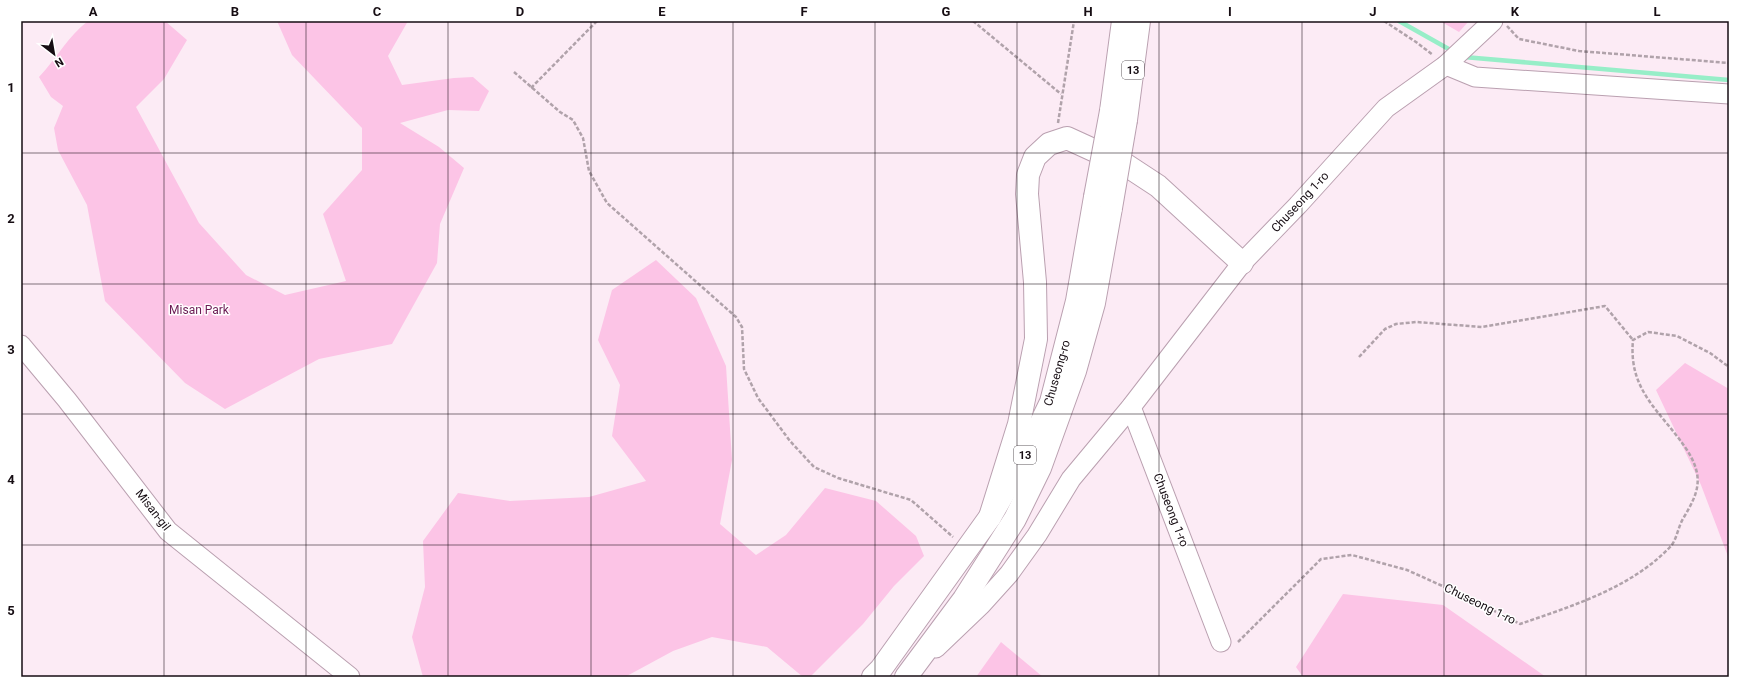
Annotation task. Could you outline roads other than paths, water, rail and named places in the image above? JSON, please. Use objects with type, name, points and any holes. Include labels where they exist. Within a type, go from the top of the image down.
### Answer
[{"type":"main road","name":"Chuseong-ro","points":[[1119,116],[1123,21]]},
{"type":"main road","name":"Chuseong-ro","points":[[873,677],[881,669],[990,517],[1024,458],[1051,402],[1103,202],[1139,21]]},
{"type":"main road","points":[[990,517],[1019,424],[1036,339],[1035,282],[1027,194],[1028,175],[1035,157],[1049,144],[1067,138],[1126,165],[1158,186],[1242,262]]},
{"type":"main road","name":"Chuseong-ro","points":[[906,677],[964,600],[1015,519],[1040,468],[1075,371],[1094,303],[1103,202]]},
{"type":"street","name":"Chuseong 1-ro","points":[[906,677],[981,605],[1009,574],[1037,535],[1071,479],[1131,407],[1242,262],[1298,205],[1386,108],[1450,61],[1493,21]]},
{"type":"street","points":[[1450,61],[1475,77],[1729,94]]},
{"type":"street","name":"Misan-gil","points":[[21,345],[67,400],[168,531],[350,677]]},
{"type":"street","name":"Chuseong 1-ro","points":[[1131,407],[1221,642]]},
{"type":"waterway","points":[[1399,21],[1454,52]]},
{"type":"waterway","points":[[1464,57],[1729,80]]},
{"type":"park label","name":"Misan Park","points":[[199,310]]}]
